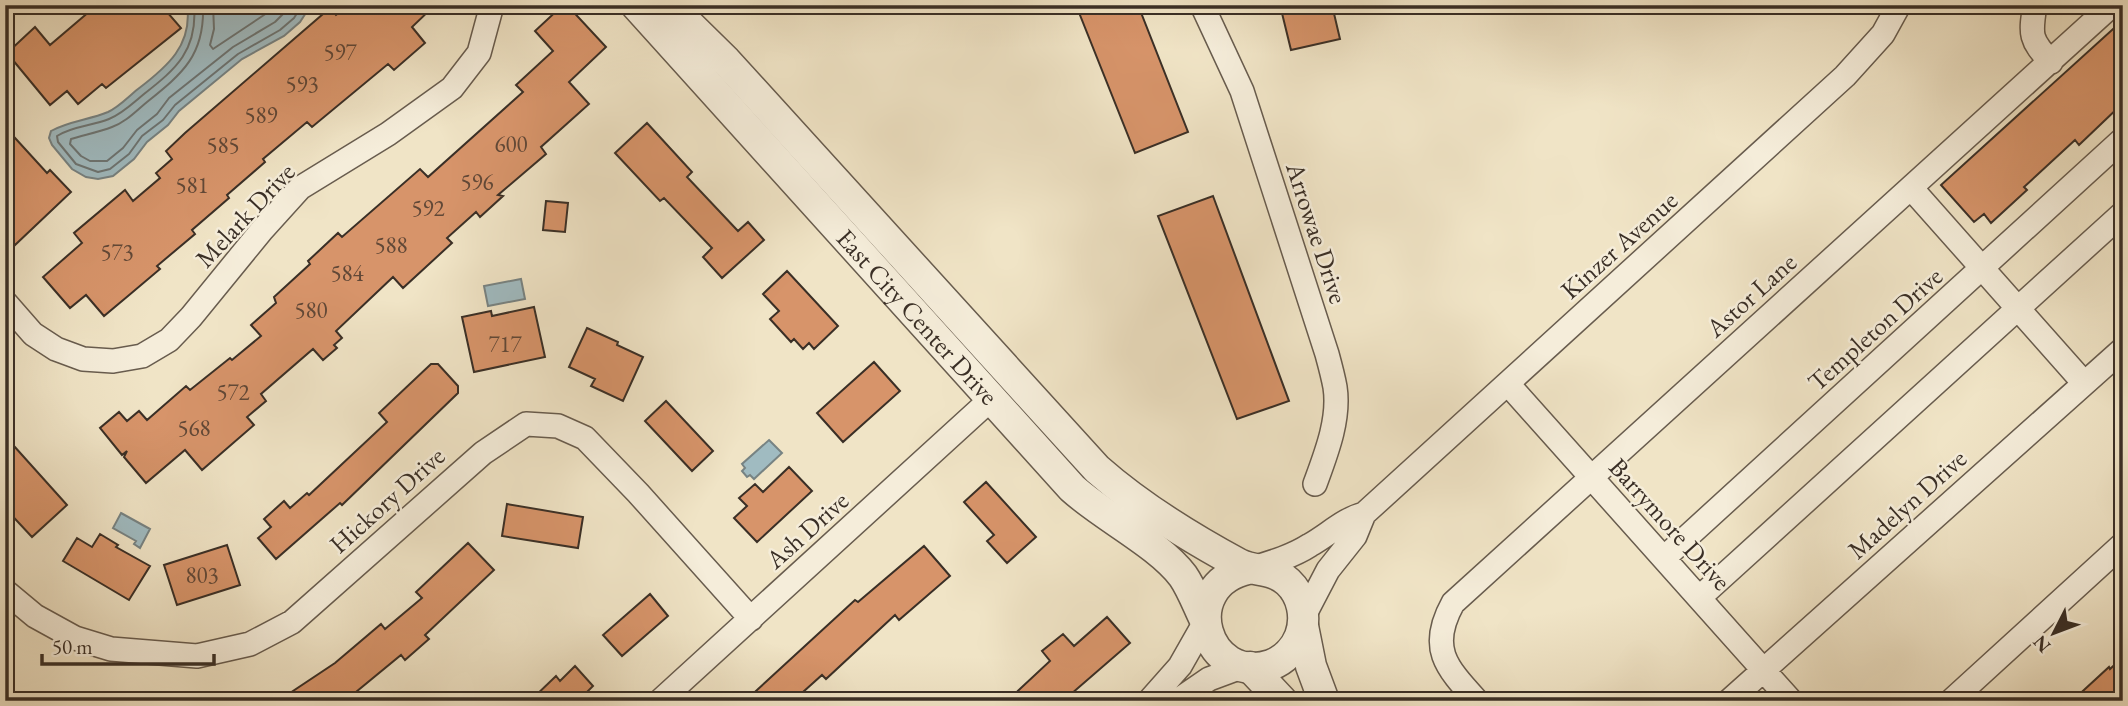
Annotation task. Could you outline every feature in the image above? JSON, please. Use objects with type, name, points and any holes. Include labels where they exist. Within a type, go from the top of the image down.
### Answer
[{"type":"street","name":"Melark Drive","points":[[5,302],[33,334],[56,349],[83,359],[113,362],[142,356],[169,340],[300,188],[388,134],[452,88],[479,53],[492,5]]},
{"type":"street","name":"East City Center Drive","points":[[635,5],[1072,488],[1179,572],[1188,584],[1205,621]]},
{"type":"street","name":"East City Center Drive","points":[[669,5],[726,61],[1097,469],[1121,490],[1171,525],[1202,545],[1251,569]]},
{"type":"street","name":"Arrowae Drive","points":[[1202,5],[1242,91],[1327,354],[1335,389],[1334,420],[1329,445],[1315,484]]},
{"type":"street","name":"Kinzer Avenue","points":[[1251,569],[1281,560],[1308,547],[1354,517],[1364,514],[1845,76],[1882,34],[1899,5]]},
{"type":"street","points":[[2035,5],[2031,29],[2033,43],[2051,62]]},
{"type":"street","name":"Astor Lane","points":[[1477,701],[1449,670],[1442,653],[1444,618],[1453,603],[2112,5]]},
{"type":"street","name":"Templeton Drive","points":[[1664,558],[2123,139]]},
{"type":"street","points":[[1911,188],[2084,383]]},
{"type":"street","points":[[1699,598],[2123,213]]},
{"type":"street","name":"Madelyn Drive","points":[[1729,701],[2123,349]]},
{"type":"street","name":"Barrymore Drive","points":[[1508,384],[1791,701]]},
{"type":"street","name":"Ash Drive","points":[[660,701],[990,400]]},
{"type":"street","name":"Hickory Drive","points":[[5,591],[35,616],[75,638],[111,649],[197,656],[250,644],[292,622],[483,453],[526,424],[558,426],[585,439],[638,493],[751,619]]},
{"type":"street","name":"Kinzer Avenue","points":[[1303,621],[1328,570],[1355,536],[1364,514]]},
{"type":"street","points":[[1951,701],[2123,544]]},
{"type":"street","points":[[1149,701],[1180,666],[1205,621],[1210,596],[1217,586],[1236,572],[1251,569],[1266,570],[1288,582],[1302,604],[1311,666],[1324,701]]},
{"type":"street","points":[[1205,621],[1208,636],[1216,650],[1228,660],[1247,667],[1282,701]]},
{"type":"street","points":[[1177,701],[1209,679],[1247,667],[1263,667],[1285,657],[1294,648],[1303,621]]},
{"type":"water","points":[[187,5],[311,5],[300,22],[284,36],[242,59],[179,111],[168,125],[147,142],[134,159],[113,176],[98,179],[86,177],[72,169],[52,145],[49,138],[51,131],[112,110],[159,72],[176,54],[182,43],[188,19]]},
{"type":"water","points":[[521,279],[525,299],[488,306],[484,286]]},
{"type":"water","points":[[769,440],[782,453],[754,479],[750,475],[747,477],[742,471],[745,468],[742,464]]},
{"type":"water","points":[[121,513],[150,529],[140,548],[134,544],[136,541],[113,528]]},
{"type":"building","points":[[97,5],[161,5],[181,28],[106,88],[102,84],[78,104],[67,91],[50,105],[7,53],[35,27],[50,45]]},
{"type":"building","points":[[349,5],[435,5],[412,27],[425,43],[394,70],[388,64],[312,127],[307,122],[263,159],[265,162],[227,195],[229,198],[192,230],[195,234],[157,266],[160,269],[104,316],[86,295],[70,308],[43,277],[82,243],[74,233],[125,190],[133,201],[160,178],[156,173],[172,159],[166,151],[185,133],[330,8],[336,15]]},
{"type":"building","points":[[563,5],[567,5],[606,47],[569,82],[589,104],[541,147],[546,154],[498,195],[503,196],[480,217],[476,212],[447,238],[452,243],[403,288],[393,277],[336,331],[342,338],[334,345],[337,348],[323,360],[313,349],[261,394],[266,401],[247,417],[254,425],[202,470],[185,450],[146,483],[124,457],[127,451],[122,455],[100,428],[119,412],[127,421],[139,411],[147,420],[186,386],[190,390],[261,336],[251,325],[276,303],[274,297],[310,264],[308,261],[338,233],[342,237],[420,169],[428,177],[523,92],[516,85],[553,51],[535,31]]},
{"type":"building","points":[[1076,5],[1138,5],[1188,132],[1135,153]]},
{"type":"building","points":[[1280,5],[1332,5],[1340,39],[1291,50]]},
{"type":"building","points":[[2123,20],[2123,103],[2079,145],[2075,140],[2024,187],[2027,190],[1991,223],[1984,214],[1974,222],[1941,185]]},
{"type":"building","points":[[647,123],[692,172],[687,177],[738,231],[748,222],[764,240],[722,278],[703,257],[712,248],[664,198],[660,201],[615,153]]},
{"type":"building","points":[[5,127],[47,173],[50,170],[71,192],[15,245],[5,235]]},
{"type":"building","points":[[1213,196],[1289,401],[1237,419],[1158,216]]},
{"type":"building","points":[[546,201],[568,203],[565,232],[543,230]]},
{"type":"building","points":[[787,271],[838,326],[814,349],[809,343],[803,349],[794,339],[791,342],[770,319],[779,311],[763,294]]},
{"type":"building","points":[[534,307],[545,357],[474,372],[462,317],[491,311],[492,316]]},
{"type":"building","points":[[587,328],[643,357],[623,401],[591,386],[595,379],[569,367]]},
{"type":"building","points":[[874,362],[900,391],[843,442],[817,413]]},
{"type":"building","points":[[431,364],[438,364],[458,386],[458,393],[342,505],[340,503],[276,559],[258,538],[271,527],[264,519],[284,501],[290,508],[307,493],[309,495],[387,422],[379,413]]},
{"type":"building","points":[[666,401],[713,451],[692,471],[645,421]]},
{"type":"building","points":[[5,436],[67,505],[32,537],[5,508]]},
{"type":"building","points":[[789,467],[812,491],[757,542],[734,518],[747,506],[739,498],[755,484],[763,492]]},
{"type":"building","points":[[986,482],[1036,537],[1007,563],[987,541],[994,535],[964,502]]},
{"type":"building","points":[[507,504],[583,517],[578,548],[502,536]]},
{"type":"building","points":[[100,534],[118,545],[116,547],[150,566],[129,600],[63,561],[77,538],[92,547]]},
{"type":"building","points":[[468,543],[494,570],[425,635],[429,639],[405,660],[401,655],[345,701],[278,701],[335,663],[381,624],[385,629],[422,598],[416,592]]},
{"type":"building","points":[[227,545],[240,585],[177,605],[164,565]]},
{"type":"building","points":[[924,546],[950,576],[899,620],[895,615],[826,679],[822,675],[793,701],[745,701],[855,600],[858,602]]},
{"type":"building","points":[[650,594],[668,616],[622,656],[603,635]]},
{"type":"building","points":[[1107,617],[1130,643],[1063,701],[1007,701],[1050,661],[1042,651],[1063,634],[1074,646]]},
{"type":"building","points":[[2123,657],[2123,701],[2072,701],[2109,667],[2110,669]]},
{"type":"building","points":[[575,666],[593,686],[578,701],[530,701],[556,676],[560,681]]}]
